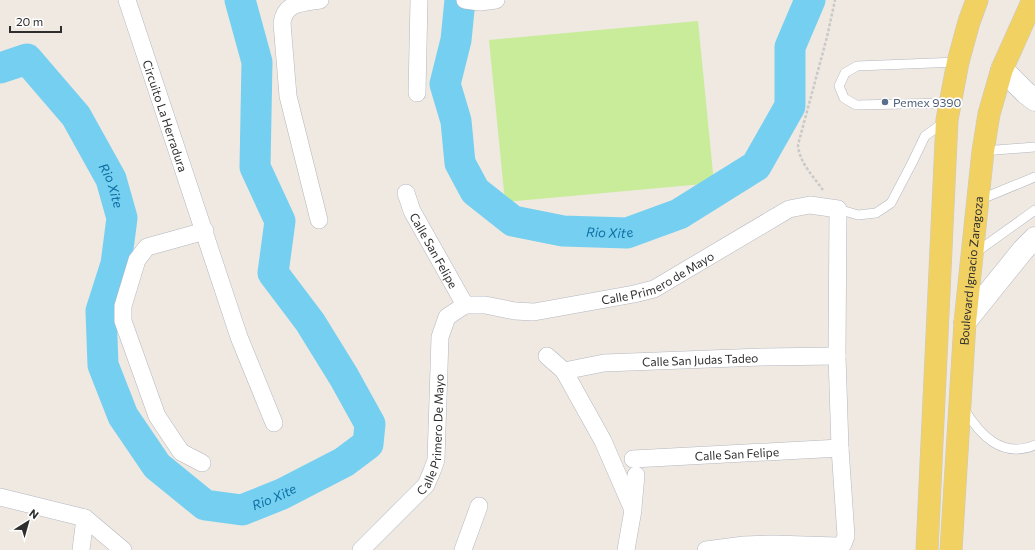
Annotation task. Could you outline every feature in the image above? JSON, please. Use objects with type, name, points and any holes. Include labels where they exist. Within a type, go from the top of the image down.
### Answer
[{"type":"main road","points":[[927,550],[949,111],[958,62],[969,22],[977,0]]},
{"type":"main road","name":"Boulevard Ignacio Zaragoza","points":[[951,550],[965,322],[984,151],[990,114],[1002,69],[1033,0]]},
{"type":"street","name":"Circuito La Herradura","points":[[127,0],[239,337],[274,423]]},
{"type":"street","points":[[319,220],[288,96],[282,23],[283,15],[288,8],[296,4],[320,0]]},
{"type":"street","points":[[417,93],[419,0]]},
{"type":"street","points":[[1002,69],[1035,100]]},
{"type":"street","name":"Calle San Felipe","points":[[406,193],[412,211],[465,305]]},
{"type":"street","name":"Calle Primero de Mayo","points":[[465,305],[485,305],[515,311],[534,312],[654,289],[789,209],[810,206],[838,209]]},
{"type":"street","points":[[706,550],[744,545],[773,544],[837,546],[843,544],[846,536],[840,448],[837,356],[838,209]]},
{"type":"street","points":[[202,463],[181,452],[157,416],[123,321],[123,306],[137,260],[147,247],[204,231]]},
{"type":"street","points":[[965,322],[1023,250],[1035,238]]},
{"type":"street","name":"Calle Primero De Mayo","points":[[361,550],[426,485],[432,471],[436,460],[440,337],[447,316],[465,305]]},
{"type":"street","points":[[547,356],[564,372],[604,441],[633,510]]},
{"type":"street","name":"Calle San Judas Tadeo","points":[[564,372],[604,364],[762,357],[837,356]]},
{"type":"street","name":"Calle San Felipe","points":[[626,550],[633,510],[635,467],[840,448]]},
{"type":"street","points":[[0,497],[85,518],[123,550]]},
{"type":"street","points":[[463,550],[479,506]]},
{"type":"street","points":[[80,550],[85,518]]},
{"type":"lane","points":[[949,111],[856,105],[844,98],[839,86],[845,73],[857,66],[958,62]]},
{"type":"lane","points":[[838,209],[858,215],[876,213],[891,203],[925,136],[949,111]]},
{"type":"lane","points":[[984,151],[1035,147]]},
{"type":"lane","points":[[978,200],[1035,178]]},
{"type":"lane","points":[[972,255],[1035,210]]},
{"type":"lane","points":[[959,401],[972,422],[982,434],[997,445],[1013,450],[1026,449],[1035,446]]},
{"type":"path","points":[[835,0],[827,37],[798,145],[798,154],[838,209]]},
{"type":"green space","points":[[698,21],[714,183],[505,202],[489,40]]},
{"type":"waterway","name":"Rio Xite","points":[[0,68],[27,59],[76,116],[111,179],[122,218],[116,264],[101,311],[103,365],[123,416],[157,466],[205,505],[242,510],[282,494],[344,462],[368,444],[370,424],[344,377],[310,322],[273,273],[280,221],[255,167],[257,62],[240,0]]},
{"type":"waterway","name":"Rio Xite","points":[[460,0],[456,40],[445,84],[456,121],[460,163],[475,191],[513,221],[563,231],[627,233],[679,214],[756,166],[790,106],[790,47],[810,0]]},
{"type":"place","name":"Pemex 9390","points":[[885,102]]}]
